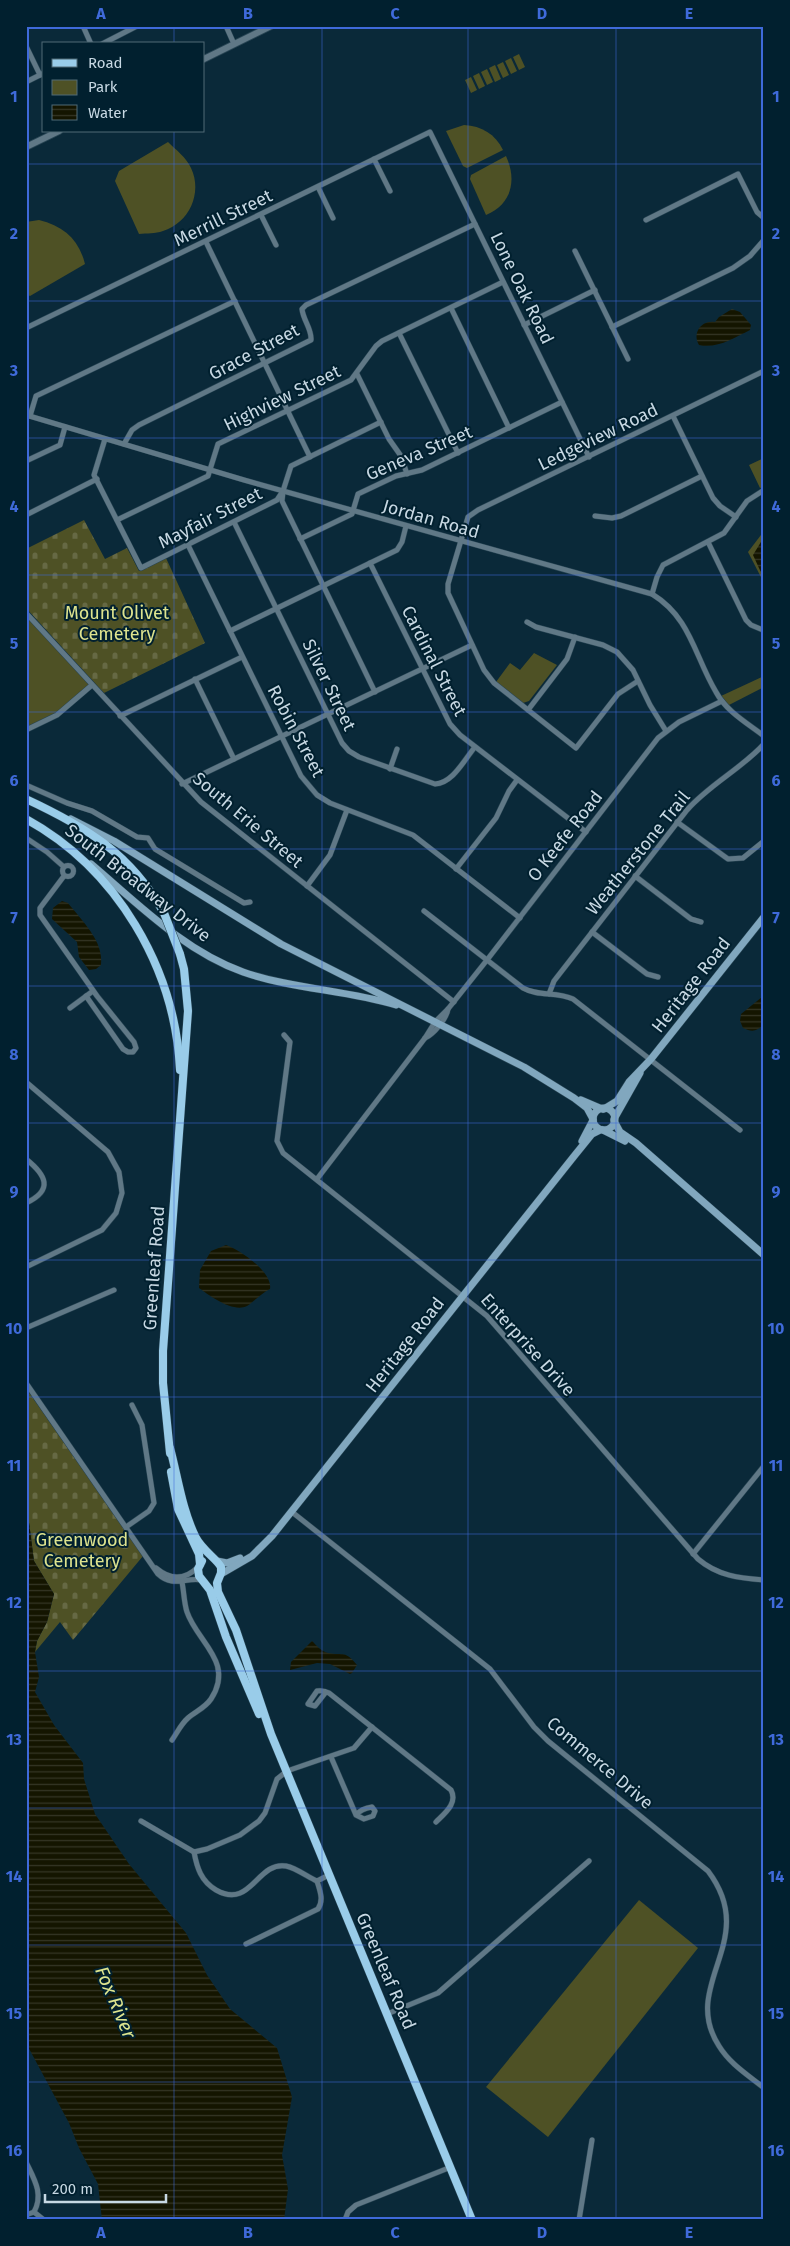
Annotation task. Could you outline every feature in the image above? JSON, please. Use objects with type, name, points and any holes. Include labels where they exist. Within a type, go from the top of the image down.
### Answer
[{"type":"main road","points":[[26,800],[66,818],[95,835],[125,860],[141,878],[164,913],[180,954],[188,1011],[182,1090]]},
{"type":"main road","name":"South Broadway Drive","points":[[66,818],[114,841],[281,944],[524,1067],[574,1098],[587,1108],[593,1119]]},
{"type":"main road","name":"South Broadway Drive","points":[[26,819],[74,852],[166,927],[192,946],[218,961],[257,976],[366,996],[408,1009]]},
{"type":"main road","points":[[74,852],[118,898],[138,929],[155,962],[172,1011],[182,1090]]},
{"type":"main road","name":"Heritage Road","points":[[603,1109],[615,1103],[629,1082],[651,1059],[764,917]]},
{"type":"main road","name":"Heritage Road","points":[[614,1120],[641,1071]]},
{"type":"main road","name":"Greenleaf Road","points":[[182,1090],[163,1383],[174,1494],[182,1521],[199,1554],[199,1566]]},
{"type":"main road","name":"South Broadway Drive","points":[[574,1098],[603,1109]]},
{"type":"main road","points":[[641,1149],[595,1126],[593,1119],[595,1113],[603,1109],[611,1112],[620,1132],[641,1149],[764,1255]]},
{"type":"main road","name":"Heritage Road","points":[[575,1155],[593,1119]]},
{"type":"main road","points":[[602,1130],[610,1128],[614,1120]]},
{"type":"main road","name":"Heritage Road","points":[[220,1577],[256,1551],[292,1512],[590,1136],[602,1130]]},
{"type":"main road","name":"Greenleaf Road","points":[[170,1448],[189,1521],[202,1547],[215,1560]]},
{"type":"main road","name":"Heritage Road","points":[[215,1560],[227,1563],[256,1551]]},
{"type":"main road","points":[[206,1559],[215,1560],[221,1567],[220,1577],[213,1582],[203,1581],[198,1574],[199,1566],[206,1559]]},
{"type":"main road","name":"Greenleaf Road","points":[[220,1577],[218,1592],[236,1630],[271,1734]]},
{"type":"main road","name":"Greenleaf Road","points":[[203,1581],[210,1590],[248,1691],[271,1734],[287,1771],[472,2220]]},
{"type":"street","points":[[83,26],[90,42]]},
{"type":"street","points":[[106,42],[137,26]]},
{"type":"street","points":[[226,26],[234,44]]},
{"type":"street","points":[[205,58],[271,26]]},
{"type":"street","points":[[26,46],[42,74],[26,82]]},
{"type":"street","points":[[26,147],[57,132]]},
{"type":"street","name":"Merrill Street","points":[[26,328],[430,132]]},
{"type":"street","name":"Lone Oak Road","points":[[430,132],[589,457]]},
{"type":"street","points":[[374,159],[390,191]]},
{"type":"street","points":[[646,220],[738,174],[756,212],[764,218]]},
{"type":"street","points":[[318,187],[333,218]]},
{"type":"street","points":[[261,215],[276,245]]},
{"type":"street","name":"Grace Street","points":[[124,444],[132,430],[140,425],[311,340],[312,336],[302,313],[302,309],[306,305],[474,224]]},
{"type":"street","points":[[612,327],[732,268],[750,256],[764,240]]},
{"type":"street","points":[[206,242],[310,457]]},
{"type":"street","points":[[576,251],[628,359]]},
{"type":"street","name":"Highview Street","points":[[211,470],[218,444],[351,380],[376,346],[503,282]]},
{"type":"street","points":[[524,325],[595,290]]},
{"type":"street","points":[[28,416],[36,396],[234,301]]},
{"type":"street","points":[[451,308],[509,428]]},
{"type":"street","points":[[399,333],[458,453]]},
{"type":"street","name":"Ledgeview Road","points":[[638,681],[618,694],[576,748],[489,677],[448,593],[448,584],[468,517],[764,371]]},
{"type":"street","points":[[357,374],[381,422],[401,456],[407,474]]},
{"type":"street","name":"Geneva Street","points":[[354,511],[358,494],[396,476],[422,470],[562,402]]},
{"type":"street","name":"Jordan Road","points":[[28,416],[283,491],[652,594],[666,603],[681,621],[722,701],[764,736]]},
{"type":"street","points":[[673,416],[715,501],[736,517]]},
{"type":"street","name":"Mayfair Street","points":[[117,520],[141,568],[277,500],[283,491],[291,466],[381,422]]},
{"type":"street","points":[[26,461],[60,445],[65,427]]},
{"type":"street","points":[[105,439],[94,475],[117,520],[208,476],[211,470]]},
{"type":"street","points":[[594,516],[612,518],[621,516],[702,476]]},
{"type":"street","points":[[26,515],[96,479]]},
{"type":"street","points":[[652,594],[657,577],[664,565],[724,533],[750,498],[764,490]]},
{"type":"street","points":[[283,491],[282,501],[375,692]]},
{"type":"street","points":[[300,539],[352,514],[354,511]]},
{"type":"street","name":"Silver Street","points":[[234,522],[342,743],[349,751],[359,757],[430,784],[440,784],[450,778],[475,747]]},
{"type":"street","points":[[230,632],[399,548],[406,526]]},
{"type":"street","points":[[708,542],[746,620],[751,625],[763,630]]},
{"type":"street","name":"Robin Street","points":[[188,545],[281,737],[301,776],[310,789],[323,799],[347,810],[407,832],[520,918]]},
{"type":"street","name":"Cardinal Street","points":[[370,563],[450,724],[475,747],[586,832]]},
{"type":"street","name":"South Erie Street","points":[[26,613],[182,784],[207,807],[454,1002]]},
{"type":"street","points":[[527,622],[536,627],[603,645],[617,652],[629,664],[666,731]]},
{"type":"street","points":[[528,710],[567,659],[575,638]]},
{"type":"street","points":[[182,784],[472,645]]},
{"type":"street","points":[[120,716],[242,657]]},
{"type":"street","points":[[196,679],[234,759]]},
{"type":"street","points":[[26,730],[57,715],[92,685]]},
{"type":"street","name":"O Keefe Road","points":[[317,1180],[425,1038],[666,731],[679,722],[722,701]]},
{"type":"street","name":"Weatherstone Trail","points":[[550,994],[554,981],[677,822],[706,791],[764,744]]},
{"type":"street","points":[[390,769],[397,750]]},
{"type":"street","points":[[456,869],[496,818],[509,791],[517,780]]},
{"type":"street","points":[[26,785],[66,803],[92,811],[138,837],[148,838],[155,849],[244,903],[250,902]]},
{"type":"street","points":[[307,886],[330,854],[347,810]]},
{"type":"street","points":[[677,822],[728,859],[739,859],[746,856],[764,840]]},
{"type":"street","points":[[26,838],[47,852],[64,867]]},
{"type":"street","points":[[64,867],[70,866],[74,871],[70,876],[64,876]]},
{"type":"street","points":[[64,867],[62,872],[64,876]]},
{"type":"street","points":[[64,876],[40,908],[40,915],[94,991],[134,1042],[135,1050],[130,1053],[126,1051],[86,996]]},
{"type":"street","points":[[635,876],[691,919],[701,922]]},
{"type":"street","points":[[424,911],[528,991],[536,994],[561,994],[573,1000],[740,1130]]},
{"type":"street","points":[[592,932],[647,974],[658,977]]},
{"type":"street","points":[[70,1008],[94,991]]},
{"type":"street","name":"Enterprise Drive","points":[[284,1035],[290,1042],[277,1141],[283,1153],[463,1296],[496,1327],[693,1554],[705,1565],[721,1574],[764,1580]]},
{"type":"street","points":[[26,1267],[102,1230],[116,1213],[122,1193],[119,1172],[108,1152],[27,1083]]},
{"type":"street","points":[[26,1159],[41,1172],[44,1187],[38,1196],[26,1202]]},
{"type":"street","points":[[26,1328],[114,1290]]},
{"type":"street","points":[[26,1383],[164,1579],[174,1582],[195,1579],[203,1581]]},
{"type":"street","points":[[126,1527],[148,1511],[154,1503],[142,1425],[132,1405]]},
{"type":"street","points":[[693,1554],[764,1466]]},
{"type":"street","name":"Commerce Drive","points":[[292,1512],[490,1669],[534,1727],[548,1742],[708,1871],[722,1896],[727,1918],[725,1943],[707,1999],[710,2026],[716,2042],[726,2056],[764,2088]]},
{"type":"street","points":[[154,1567],[163,1574],[174,1578],[185,1576],[199,1566]]},
{"type":"street","points":[[172,1740],[187,1719],[206,1706],[214,1694],[218,1672],[213,1653],[187,1613],[182,1582]]},
{"type":"street","points":[[326,1692],[452,1792],[452,1804],[436,1822]]},
{"type":"street","points":[[141,1821],[194,1852],[206,1849],[240,1835],[259,1822],[266,1813],[277,1779],[287,1771],[331,1757],[356,1746],[372,1727]]},
{"type":"street","points":[[331,1757],[356,1815]]},
{"type":"street","points":[[194,1852],[196,1867],[202,1877],[214,1888],[226,1895],[235,1896],[272,1868],[286,1866],[317,1881],[322,1895],[322,1904],[318,1909],[246,1944]]},
{"type":"street","points":[[388,2014],[438,1993],[589,1861]]},
{"type":"street","points":[[317,1881],[329,1874]]},
{"type":"street","points":[[579,2220],[592,2140]]},
{"type":"street","points":[[26,2162],[38,2186],[39,2196],[34,2212]]},
{"type":"street","points":[[345,2220],[348,2212],[354,2207],[450,2166]]},
{"type":"street","points":[[26,2215],[34,2212]]},
{"type":"street","points":[[34,2212],[44,2220]]},
{"type":"green space","points":[[519,54],[525,67],[519,70],[513,57]]},
{"type":"green space","points":[[511,58],[517,71],[511,74],[505,61]]},
{"type":"green space","points":[[503,62],[509,75],[503,78],[497,65]]},
{"type":"green space","points":[[495,65],[501,79],[495,82],[489,68]]},
{"type":"green space","points":[[487,69],[493,82],[487,85],[481,72]]},
{"type":"green space","points":[[479,73],[485,86],[479,89],[473,76]]},
{"type":"green space","points":[[471,77],[477,90],[471,93],[465,80]]},
{"type":"green space","points":[[464,125],[477,127],[492,135],[503,150],[467,168],[463,166],[446,131]]},
{"type":"green space","points":[[168,142],[184,157],[191,168],[195,187],[194,197],[186,214],[172,227],[157,233],[139,234],[115,181],[119,171]]},
{"type":"green space","points":[[506,156],[511,174],[510,190],[502,205],[486,215],[470,179],[471,175]]},
{"type":"green space","points":[[39,220],[56,226],[69,235],[79,248],[85,264],[30,296],[26,294],[26,222]]},
{"type":"green space","points":[[764,458],[764,489],[763,487],[760,488],[749,465]]},
{"type":"green space","name":"Mount Olivet Cemetery","points":[[84,520],[105,559],[127,548],[139,571],[166,558],[205,643],[104,693],[26,608],[26,549]]},
{"type":"green space","points":[[764,531],[764,583],[748,552]]},
{"type":"green space","points":[[26,613],[92,685],[57,715],[26,730]]},
{"type":"green space","points":[[534,653],[557,665],[529,701],[523,703],[496,682],[510,663],[520,670]]},
{"type":"green space","points":[[764,676],[764,687],[729,705],[721,696]]},
{"type":"green space","name":"Greenwood Cemetery","points":[[26,1388],[143,1556],[73,1640],[60,1622],[35,1652],[37,1641],[47,1622],[54,1594],[34,1561],[26,1499]]},
{"type":"green space","points":[[639,1900],[698,1948],[548,2137],[486,2087]]},
{"type":"water","points":[[732,309],[740,312],[751,325],[750,330],[719,344],[699,345],[697,332],[699,328],[706,323],[715,322],[719,317]]},
{"type":"water","points":[[764,537],[764,579],[753,555]]},
{"type":"water","points":[[62,901],[68,903],[96,940],[101,956],[101,965],[96,969],[89,970],[79,957],[77,942],[52,919],[53,908]]},
{"type":"water","points":[[762,997],[764,998],[764,1024],[759,1029],[754,1030],[743,1028],[740,1021],[741,1014]]},
{"type":"water","points":[[226,1245],[254,1262],[270,1282],[270,1289],[247,1306],[241,1308],[215,1299],[199,1288],[200,1270],[211,1251]]},
{"type":"water","name":"Fox River","points":[[26,1499],[34,1561],[54,1594],[47,1622],[37,1641],[35,1652],[39,1677],[35,1692],[54,1725],[83,1763],[84,1779],[95,1814],[129,1864],[186,1933],[207,1975],[230,2009],[277,2048],[292,2097],[282,2155],[288,2189],[284,2220],[102,2220],[98,2184],[79,2148],[69,2123],[26,2043]]},
{"type":"water","points":[[312,1641],[326,1652],[344,1654],[350,1657],[357,1665],[352,1673],[350,1674],[330,1664],[317,1663],[290,1670],[291,1662]]}]
